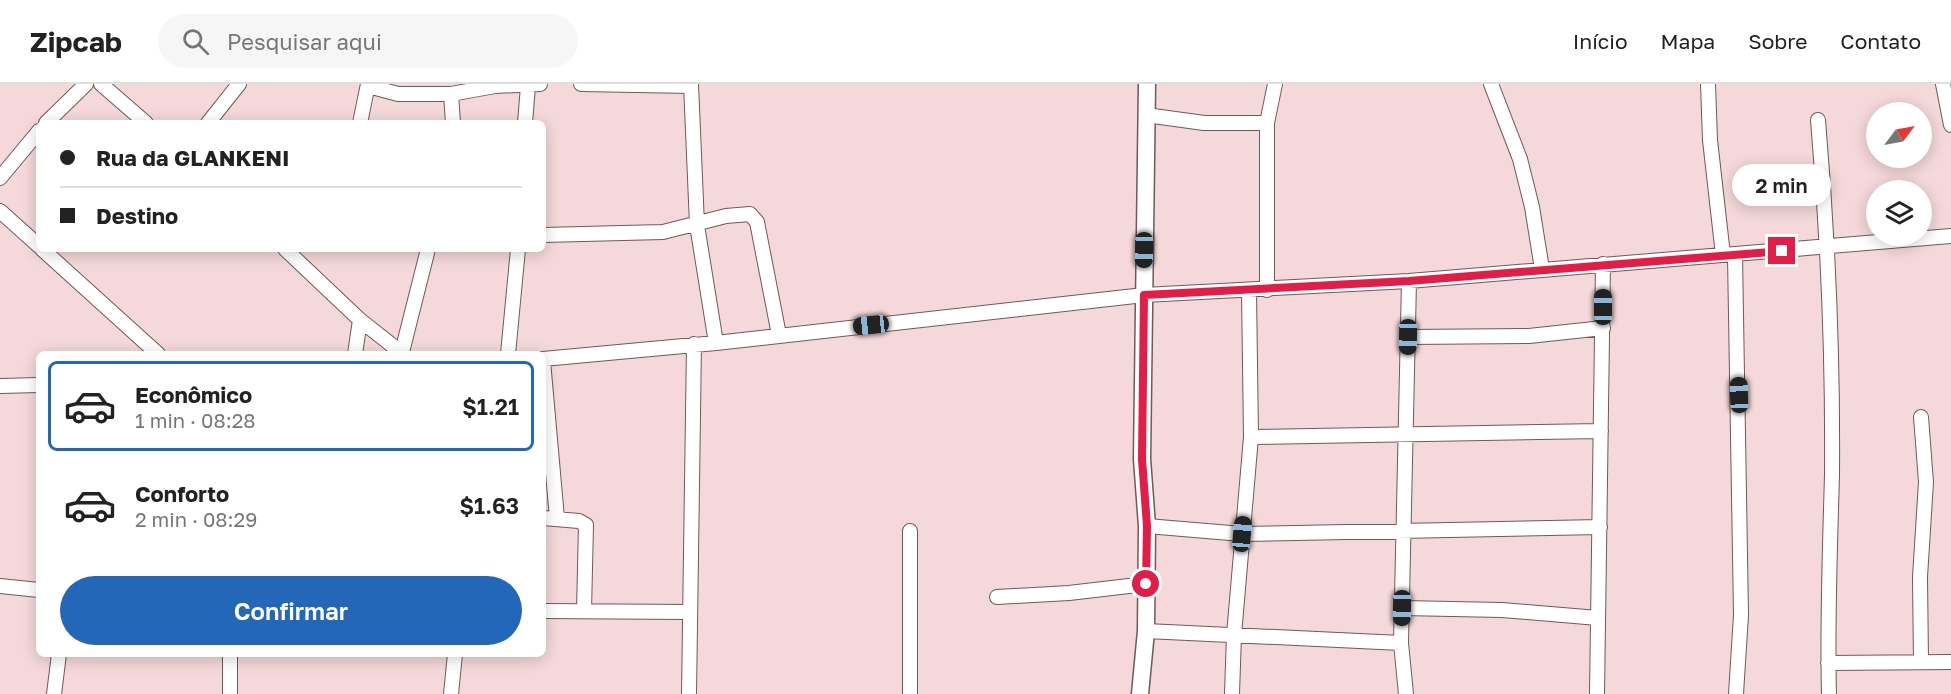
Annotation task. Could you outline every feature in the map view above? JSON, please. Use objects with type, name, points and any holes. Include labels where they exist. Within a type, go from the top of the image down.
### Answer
[{"type":"street","points":[[49,120],[86,84]]},
{"type":"street","points":[[101,84],[143,120]]},
{"type":"street","points":[[210,120],[239,84]]},
{"type":"street","points":[[581,84],[691,85],[697,225],[716,343]]},
{"type":"street","points":[[1140,694],[1146,631],[1147,526],[1142,459],[1147,84]]},
{"type":"street","points":[[1267,290],[1267,123],[1275,84]]},
{"type":"street","points":[[1491,84],[1521,159],[1542,269]]},
{"type":"street","points":[[1708,84],[1710,140],[1729,255],[1739,395],[1741,615],[1736,694]]},
{"type":"street","points":[[1943,84],[1951,120]]},
{"type":"street","points":[[361,120],[368,85],[398,94],[451,94],[495,86],[534,85],[526,120]]},
{"type":"street","points":[[451,94],[453,120]]},
{"type":"street","points":[[1146,115],[1204,123],[1267,123]]},
{"type":"street","points":[[1818,120],[1829,246],[1832,474],[1827,608],[1829,694]]},
{"type":"street","points":[[0,178],[36,135]]},
{"type":"street","points":[[0,211],[36,244]]},
{"type":"street","points":[[546,235],[663,232],[726,216],[750,214],[756,218],[779,335]]},
{"type":"street","points":[[546,360],[1144,295],[1409,281],[1951,236]]},
{"type":"street","points":[[44,252],[155,351]]},
{"type":"street","points":[[291,252],[360,320],[400,351]]},
{"type":"street","points":[[403,351],[427,252]]},
{"type":"street","points":[[508,351],[518,252]]},
{"type":"street","points":[[1597,694],[1603,264]]},
{"type":"street","points":[[1406,694],[1401,643],[1409,281]]},
{"type":"street","points":[[1232,694],[1234,635],[1251,437],[1249,291]]},
{"type":"street","points":[[355,351],[360,320]]},
{"type":"street","points":[[1408,337],[1529,336],[1603,328]]},
{"type":"street","points":[[689,694],[694,344]]},
{"type":"street","points":[[0,386],[36,385]]},
{"type":"street","points":[[1921,417],[1926,482],[1920,577],[1921,662]]},
{"type":"street","points":[[546,428],[550,518],[579,521],[587,529],[585,611]]},
{"type":"street","points":[[1251,437],[1601,431]]},
{"type":"street","points":[[1147,526],[1242,534],[1600,527]]},
{"type":"street","points":[[910,531],[910,694]]},
{"type":"street","points":[[997,597],[1070,593],[1146,584]]},
{"type":"street","points":[[0,586],[36,590]]},
{"type":"street","points":[[1402,608],[1503,610],[1598,618]]},
{"type":"street","points":[[546,611],[689,612]]},
{"type":"street","points":[[1146,631],[1401,643]]},
{"type":"street","points":[[54,694],[59,657]]},
{"type":"street","points":[[230,657],[230,694]]},
{"type":"street","points":[[451,694],[455,657]]},
{"type":"street","points":[[1828,663],[1951,662]]},
{"type":"route","points":[[1146,584],[1147,526],[1142,459],[1144,295],[1409,281],[1782,251]]}]
